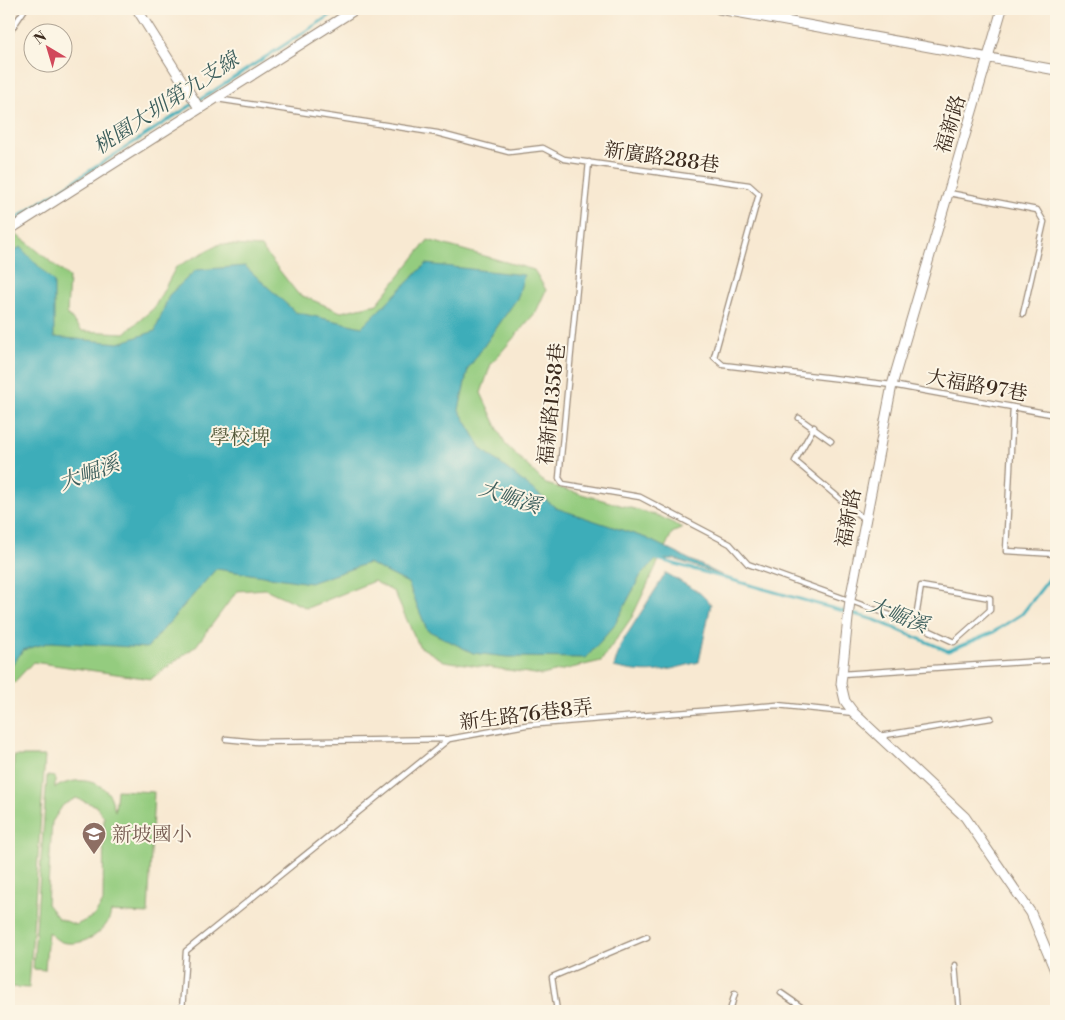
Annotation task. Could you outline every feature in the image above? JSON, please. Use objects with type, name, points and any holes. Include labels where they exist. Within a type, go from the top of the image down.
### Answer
[{"type":"street","points":[[136,9],[199,108]]},
{"type":"street","points":[[9,230],[356,9]]},
{"type":"street","points":[[719,9],[1056,70]]},
{"type":"street","name":"福新路","points":[[1002,9],[892,385],[850,600],[842,684],[845,701],[854,713],[965,817],[1031,913],[1056,973]]},
{"type":"lane","points":[[9,33],[25,9]]},
{"type":"lane","name":"新廣路288巷","points":[[214,98],[437,133],[509,152],[543,148],[564,159],[749,185],[759,194],[714,357],[723,365],[892,385]]},
{"type":"lane","name":"福新路1358巷","points":[[589,162],[559,478],[563,484],[640,497],[730,544],[748,564],[915,624],[954,642],[990,610],[990,598],[921,586],[915,624]]},
{"type":"lane","points":[[947,192],[1037,210],[1044,222],[1023,314]]},
{"type":"lane","name":"大福路97巷","points":[[892,385],[1056,415]]},
{"type":"lane","points":[[1013,407],[1006,550],[1056,554]]},
{"type":"lane","points":[[799,418],[831,441]]},
{"type":"lane","points":[[814,428],[795,461],[865,520]]},
{"type":"lane","points":[[842,674],[1056,660]]},
{"type":"lane","name":"新生路76巷8弄","points":[[182,1011],[186,951],[449,739],[526,725],[777,705],[854,713]]},
{"type":"lane","points":[[880,736],[991,718]]},
{"type":"lane","points":[[226,739],[258,742],[449,739]]},
{"type":"lane","points":[[557,1011],[552,977],[647,937]]},
{"type":"lane","points":[[955,965],[959,1011]]},
{"type":"lane","points":[[730,1011],[735,993]]},
{"type":"lane","points":[[781,993],[807,1011]]},
{"type":"green space","name":"學校埤","points":[[10,231],[27,242],[69,277],[67,314],[82,331],[125,333],[154,308],[176,267],[220,244],[261,247],[298,294],[341,312],[377,304],[428,240],[534,270],[546,290],[536,312],[491,364],[481,393],[505,444],[546,484],[659,516],[683,528],[672,533],[632,617],[601,661],[542,675],[444,661],[419,646],[394,592],[374,581],[307,608],[265,589],[237,591],[196,646],[151,679],[33,662],[9,688]]},
{"type":"green space","points":[[14,756],[45,756],[29,988],[9,987],[9,874]]},
{"type":"green space","points":[[47,776],[55,777],[55,788],[75,781],[96,784],[109,795],[115,811],[117,790],[154,792],[148,914],[111,912],[106,925],[95,935],[82,942],[62,942],[48,932],[45,970],[33,969]],"holes":[[[76,798],[96,806],[104,817],[103,902],[94,916],[76,925],[58,918],[47,904],[52,822],[63,805]]]},
{"type":"water","name":"學校埤","points":[[20,247],[54,282],[54,337],[119,343],[155,331],[169,295],[196,270],[245,266],[295,312],[362,327],[426,264],[524,275],[518,297],[468,369],[459,410],[482,449],[556,508],[646,538],[723,576],[674,559],[656,560],[641,575],[614,626],[586,658],[507,657],[473,653],[427,630],[408,583],[368,563],[310,583],[216,569],[147,648],[51,642],[23,650],[9,670],[9,254]]},
{"type":"water","points":[[666,573],[700,593],[711,604],[699,662],[648,672],[614,667],[621,644]]},
{"type":"waterway","name":"桃園大圳第九支線","points":[[9,223],[340,9]]},
{"type":"waterway","name":"大崛溪","points":[[657,559],[875,620],[948,651],[992,633],[1022,614],[1056,570]]},
{"type":"place","name":"新坡國小","points":[[94,855]]}]
